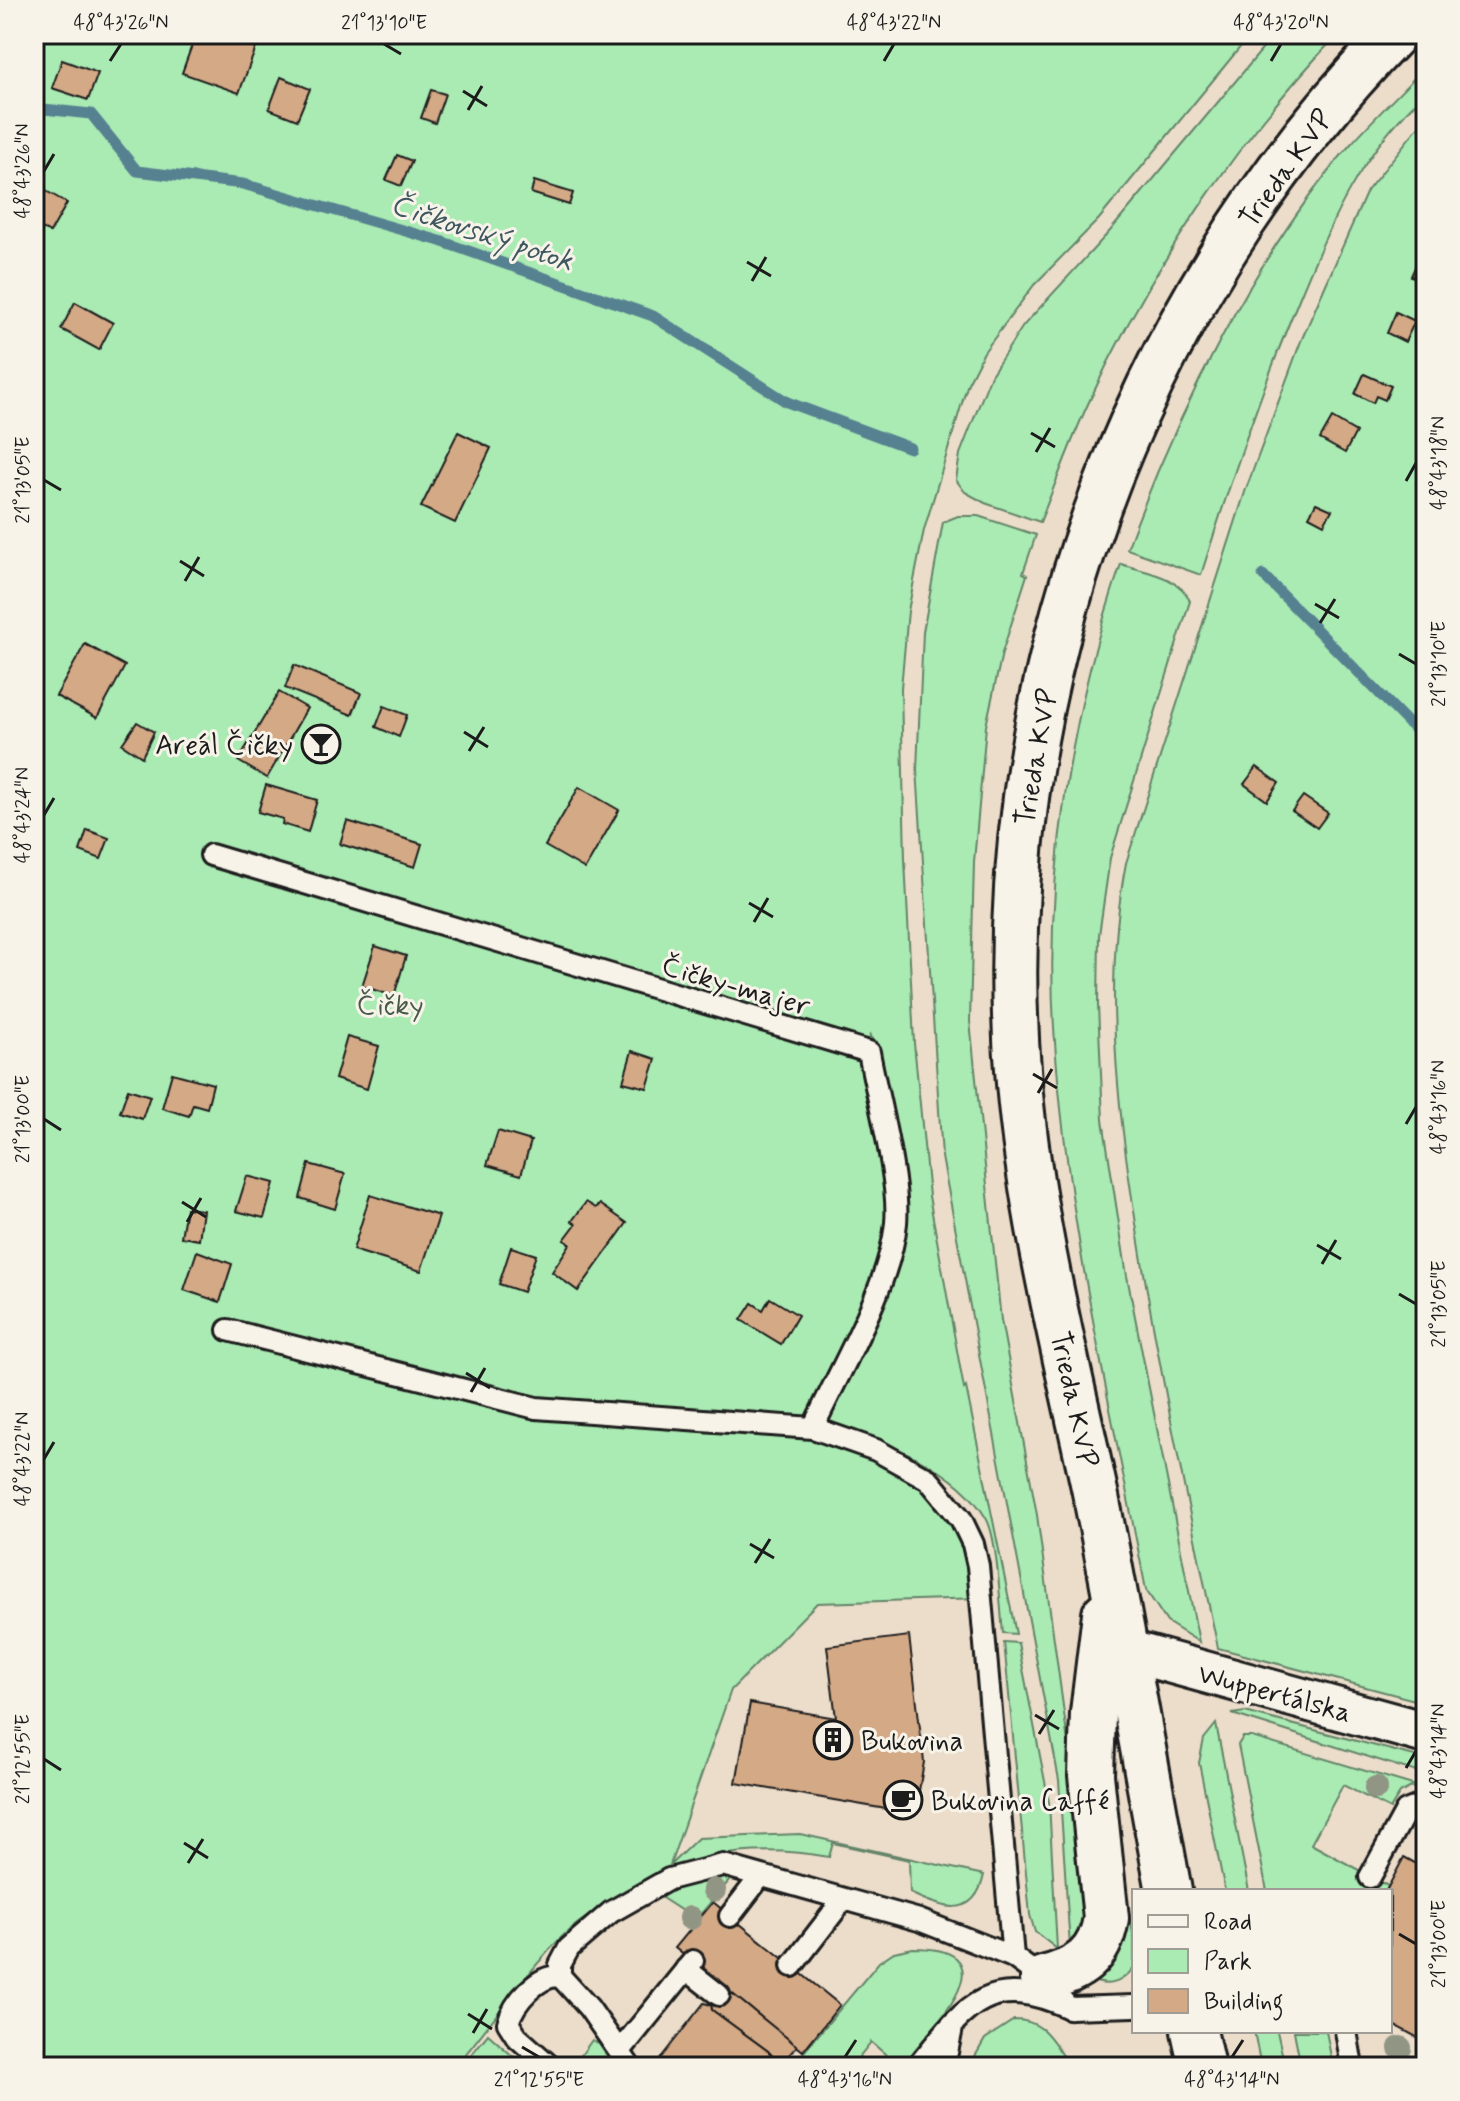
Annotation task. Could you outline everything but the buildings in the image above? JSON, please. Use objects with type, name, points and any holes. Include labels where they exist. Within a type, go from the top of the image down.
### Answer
[{"type":"street","name":"Trieda KVP","points":[[1169,1889],[1111,1568],[1031,1181],[1019,1082],[1014,980],[1017,878],[1029,765],[1068,589],[1108,477],[1132,425],[1221,256],[1313,127],[1394,34]]},
{"type":"street","name":"Trieda KVP","points":[[1042,1981],[1077,1969],[1087,1961],[1104,1932],[1106,1918],[1091,1775],[1093,1713],[1111,1568]]},
{"type":"street","name":"Wuppertálska","points":[[1125,1650],[1426,1733]]},
{"type":"street","points":[[1194,2033],[1202,2067]]},
{"type":"lane","name":"Čičky-majer","points":[[211,855],[869,1052],[897,1220],[891,1253],[877,1291],[813,1428]]},
{"type":"lane","points":[[228,1330],[536,1408],[813,1428],[876,1450],[928,1479],[961,1519],[973,1544],[1042,1981]]},
{"type":"lane","points":[[1370,1877],[1406,1811],[1416,1807],[1426,1811]]},
{"type":"lane","points":[[719,1995],[689,1965],[625,2059],[560,1976],[564,1955],[581,1936],[611,1912],[655,1886],[723,1865],[919,1920],[1042,1981],[1132,2005]]},
{"type":"lane","points":[[730,1916],[760,1877]]},
{"type":"lane","points":[[792,1966],[843,1900]]},
{"type":"lane","points":[[551,2067],[517,2037],[508,2023],[535,1984],[551,1976],[560,1976]]},
{"type":"lane","points":[[917,2067],[954,2020],[970,2005],[995,1993],[1031,1993],[1042,1981]]},
{"type":"lane","points":[[944,2067],[954,2020]]},
{"type":"lane","points":[[1346,2033],[1352,2067]]},
{"type":"green space","name":"Čičky","points":[[34,34],[1251,34],[1099,219],[1034,285],[984,352],[968,383],[924,530],[908,611],[901,688],[905,859],[914,1043],[929,1196],[964,1389],[966,1387],[1016,1634],[1003,1633],[993,1541],[986,1518],[973,1499],[956,1483],[914,1457],[825,1421],[877,1314],[899,1251],[901,1204],[895,1142],[870,1033],[869,1053],[895,1184],[896,1223],[892,1247],[875,1300],[814,1427],[908,1467],[947,1498],[962,1519],[973,1543],[982,1598],[817,1603],[731,1690],[670,1865],[698,1838],[800,1834],[984,1875],[973,1899],[964,1905],[944,1906],[910,1893],[909,1860],[833,1843],[829,1857],[769,1851],[714,1857],[687,1864],[635,1887],[574,1927],[529,1974],[455,2067],[34,2067]]},
{"type":"green space","points":[[1275,34],[1338,34],[1230,163],[1167,256],[1088,404],[1040,522],[985,503],[965,492],[956,480],[960,454],[991,375],[1023,326],[1110,231]]},
{"type":"green space","points":[[1426,66],[1426,93],[1403,115],[1365,164],[1322,246],[1283,337],[1201,575],[1127,549],[1170,443],[1251,286],[1315,189],[1350,145]]},
{"type":"green space","points":[[1426,117],[1426,1703],[1218,1648],[1143,1267],[1121,1116],[1114,1014],[1118,913],[1126,863],[1246,489],[1301,341],[1367,191]]},
{"type":"green space","points":[[958,516],[978,516],[1036,535],[1023,573],[1027,575],[1002,653],[986,726],[974,862],[970,1021],[1001,1320],[1037,1515],[1081,1838],[1084,1932],[1070,1947],[1059,1780],[942,1157],[917,769],[923,632],[943,522]]},
{"type":"green space","points":[[1121,564],[1170,580],[1190,601],[1110,858],[1099,935],[1098,1005],[1103,1120],[1127,1276],[1199,1642],[1167,1622],[1146,1590],[1079,1240],[1068,1170],[1054,1028],[1054,910],[1065,793],[1088,677]]},
{"type":"green space","points":[[1004,1642],[1018,1643],[1049,1802],[1057,1949],[1035,1932],[1030,1915]]},
{"type":"green space","points":[[1245,1712],[1426,1759],[1426,1775],[1232,1714]]},
{"type":"green space","points":[[1216,1724],[1249,1889],[1225,1889],[1199,1763],[1204,1739]]},
{"type":"green space","points":[[1243,1737],[1252,1737],[1426,1789],[1426,1792],[1411,1787],[1400,1793],[1390,1809],[1343,1785],[1311,1844],[1388,1886],[1387,1889],[1267,1889],[1238,1745]]},
{"type":"green space","points":[[1105,1781],[1132,1928],[1132,1969],[1114,1983],[1089,1979]]},
{"type":"green space","points":[[735,1874],[693,1923],[684,1916],[685,1913],[659,1896],[703,1878]]},
{"type":"green space","points":[[913,1948],[943,1951],[959,1961],[963,1975],[958,1992],[947,2010],[906,2061],[898,2065],[871,2042],[851,2067],[799,2067],[794,2064],[879,1962],[894,1952]]},
{"type":"green space","points":[[1014,2020],[1025,2021],[1042,2029],[1071,2067],[969,2067],[985,2039]]},
{"type":"green space","points":[[1254,2033],[1277,2033],[1285,2067],[1261,2067]]},
{"type":"green space","points":[[1294,2033],[1326,2033],[1333,2067],[1301,2067]]},
{"type":"green space","points":[[488,2034],[525,2067],[461,2067]]},
{"type":"green space","points":[[592,2040],[599,2044],[614,2067],[574,2065]]},
{"type":"waterway","name":"Čičkovský potok","points":[[34,108],[91,114],[137,171],[243,184],[440,241],[653,316],[787,402],[910,448]]},
{"type":"waterway","name":"Čičkovský potok","points":[[1263,575],[1426,741]]},
{"type":"place","name":"Areál Čičky","points":[[321,744]]},
{"type":"place","name":"Bukovina","points":[[833,1740]]},
{"type":"place","name":"Bukovina Caffé","points":[[903,1800]]}]
